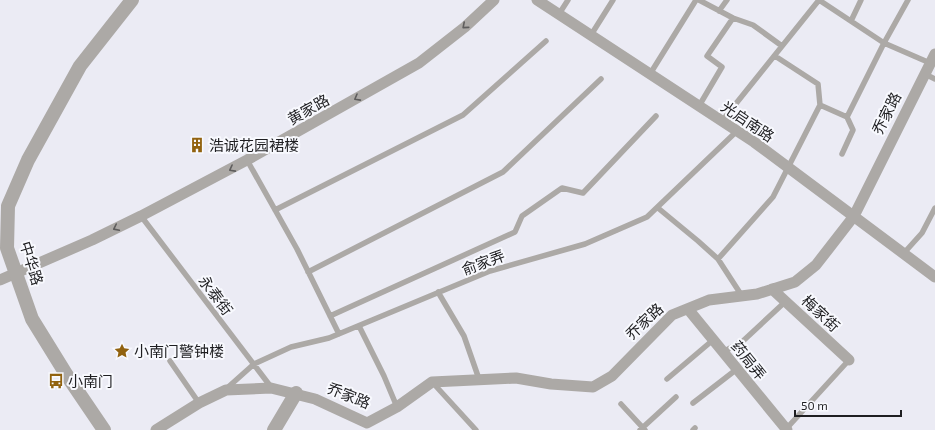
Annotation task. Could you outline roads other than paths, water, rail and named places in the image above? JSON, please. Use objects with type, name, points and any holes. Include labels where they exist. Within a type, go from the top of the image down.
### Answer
[{"type":"street","name":"中华路","points":[[104,430],[66,374],[32,319],[7,248],[8,206],[28,160],[80,66],[132,0]]},
{"type":"street","name":"黄家路","points":[[0,280],[16,275],[141,216],[247,160],[419,63],[466,26],[494,0]]},
{"type":"street","name":"光启南路","points":[[537,0],[737,131],[935,277]]},
{"type":"street","name":"乔家路","points":[[156,430],[199,403],[226,390],[271,388],[296,393],[315,399],[370,427],[432,382],[516,378],[551,384],[593,387],[612,376],[672,315],[709,300],[757,294],[795,282],[816,265],[854,216],[933,58]]},
{"type":"street","name":"梅家街","points":[[772,289],[848,360]]},
{"type":"street","name":"药局弄","points":[[688,309],[786,430]]},
{"type":"street","points":[[274,430],[296,393]]},
{"type":"lane","points":[[559,14],[568,0]]},
{"type":"lane","points":[[591,35],[613,0]]},
{"type":"lane","points":[[650,74],[696,0]]},
{"type":"lane","points":[[699,0],[733,18],[753,25],[782,46]]},
{"type":"lane","points":[[719,11],[727,0]]},
{"type":"lane","points":[[722,121],[819,0],[884,43],[933,58]]},
{"type":"lane","points":[[851,21],[861,0]]},
{"type":"lane","points":[[847,117],[884,43],[908,0]]},
{"type":"lane","points":[[699,106],[722,67],[707,56],[733,18]]},
{"type":"lane","points":[[275,210],[463,115],[546,41]]},
{"type":"lane","points":[[718,259],[773,197],[820,105],[818,84],[775,56]]},
{"type":"lane","points":[[925,74],[935,79]]},
{"type":"lane","points":[[308,272],[503,172],[601,79]]},
{"type":"lane","points":[[820,105],[847,117],[853,130],[842,154]]},
{"type":"lane","points":[[330,316],[515,232],[522,216],[562,188],[583,193],[656,116]]},
{"type":"lane","name":"俞家弄","points":[[221,393],[254,364],[291,347],[329,338],[490,271],[585,244],[647,218],[737,131]]},
{"type":"lane","points":[[247,160],[297,249],[339,334]]},
{"type":"lane","points":[[658,208],[718,259],[742,296]]},
{"type":"lane","points":[[904,253],[922,233],[935,208]]},
{"type":"lane","name":"永泰街","points":[[141,216],[271,388]]},
{"type":"lane","points":[[438,292],[464,336],[479,379]]},
{"type":"lane","points":[[723,352],[743,340],[786,301]]},
{"type":"lane","points":[[359,326],[384,376],[397,407]]},
{"type":"lane","points":[[667,379],[713,340]]},
{"type":"lane","points":[[786,430],[848,360]]},
{"type":"lane","points":[[170,361],[199,403]]},
{"type":"lane","points":[[693,403],[737,369]]},
{"type":"lane","points":[[432,382],[476,430]]},
{"type":"lane","points":[[621,404],[643,429],[676,397]]},
{"type":"place","name":"浩诚花园裙楼","points":[[197,145]]},
{"type":"place","name":"小南门警钟楼","points":[[122,351]]},
{"type":"place","name":"小南门","points":[[56,381]]}]
